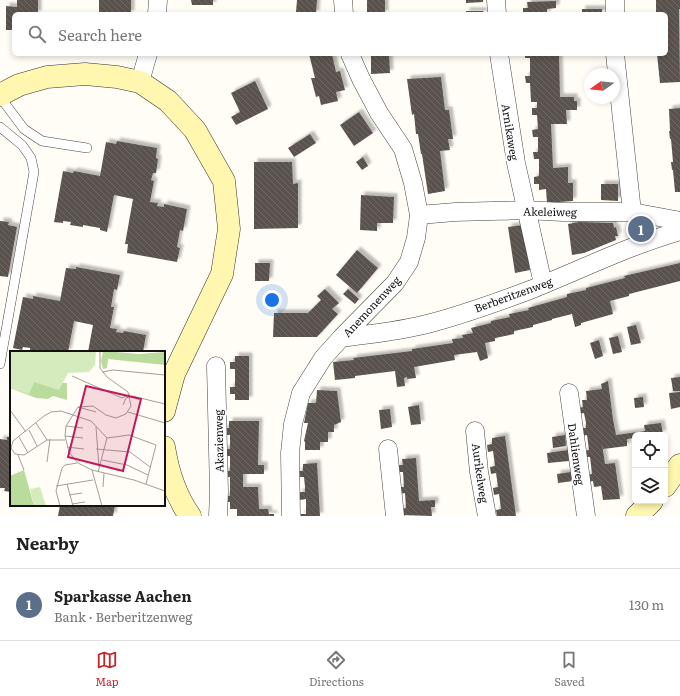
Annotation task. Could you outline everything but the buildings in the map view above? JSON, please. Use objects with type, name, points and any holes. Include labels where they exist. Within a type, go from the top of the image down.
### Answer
[{"type":"street","points":[[157,12],[158,0]]},
{"type":"street","points":[[344,0],[344,12]]},
{"type":"street","points":[[496,0],[496,12]]},
{"type":"street","points":[[615,0],[615,12]]},
{"type":"street","points":[[140,82],[147,56]]},
{"type":"street","name":"Anemonenweg","points":[[291,516],[290,453],[292,424],[301,393],[323,358],[395,283],[409,262],[416,238],[419,215],[413,183],[402,149],[375,106],[351,56]]},
{"type":"street","name":"Arnikaweg","points":[[500,56],[516,163],[525,210],[543,284]]},
{"type":"street","points":[[615,56],[632,212]]},
{"type":"street","points":[[0,96],[19,85],[48,77],[85,74],[117,77],[140,82],[168,101],[195,130],[224,181],[229,229],[222,274],[174,374],[165,407]]},
{"type":"street","name":"Akeleiweg","points":[[419,215],[455,212],[525,210],[563,212],[632,212],[680,221]]},
{"type":"street","name":"Berberitzenweg","points":[[341,338],[376,334],[430,323],[496,302],[543,284],[598,260],[650,240],[680,231]]},
{"type":"street","name":"Akazienweg","points":[[216,366],[219,484],[218,516]]},
{"type":"street","name":"Dahlienweg","points":[[568,393],[586,516]]},
{"type":"street","name":"Aurikelweg","points":[[475,430],[479,472],[487,516]]},
{"type":"street","points":[[388,449],[394,516]]},
{"type":"street","points":[[165,453],[167,465],[176,492],[190,516]]},
{"type":"street","points":[[668,482],[680,465]]},
{"type":"street","points":[[636,516],[649,504]]},
{"type":"lane","points":[[0,96],[24,129],[42,141],[87,148]]},
{"type":"lane","points":[[0,127],[22,145],[31,158],[34,172],[0,364]]},
{"type":"place","name":"Sparkasse Aachen","points":[[641,229]]}]
